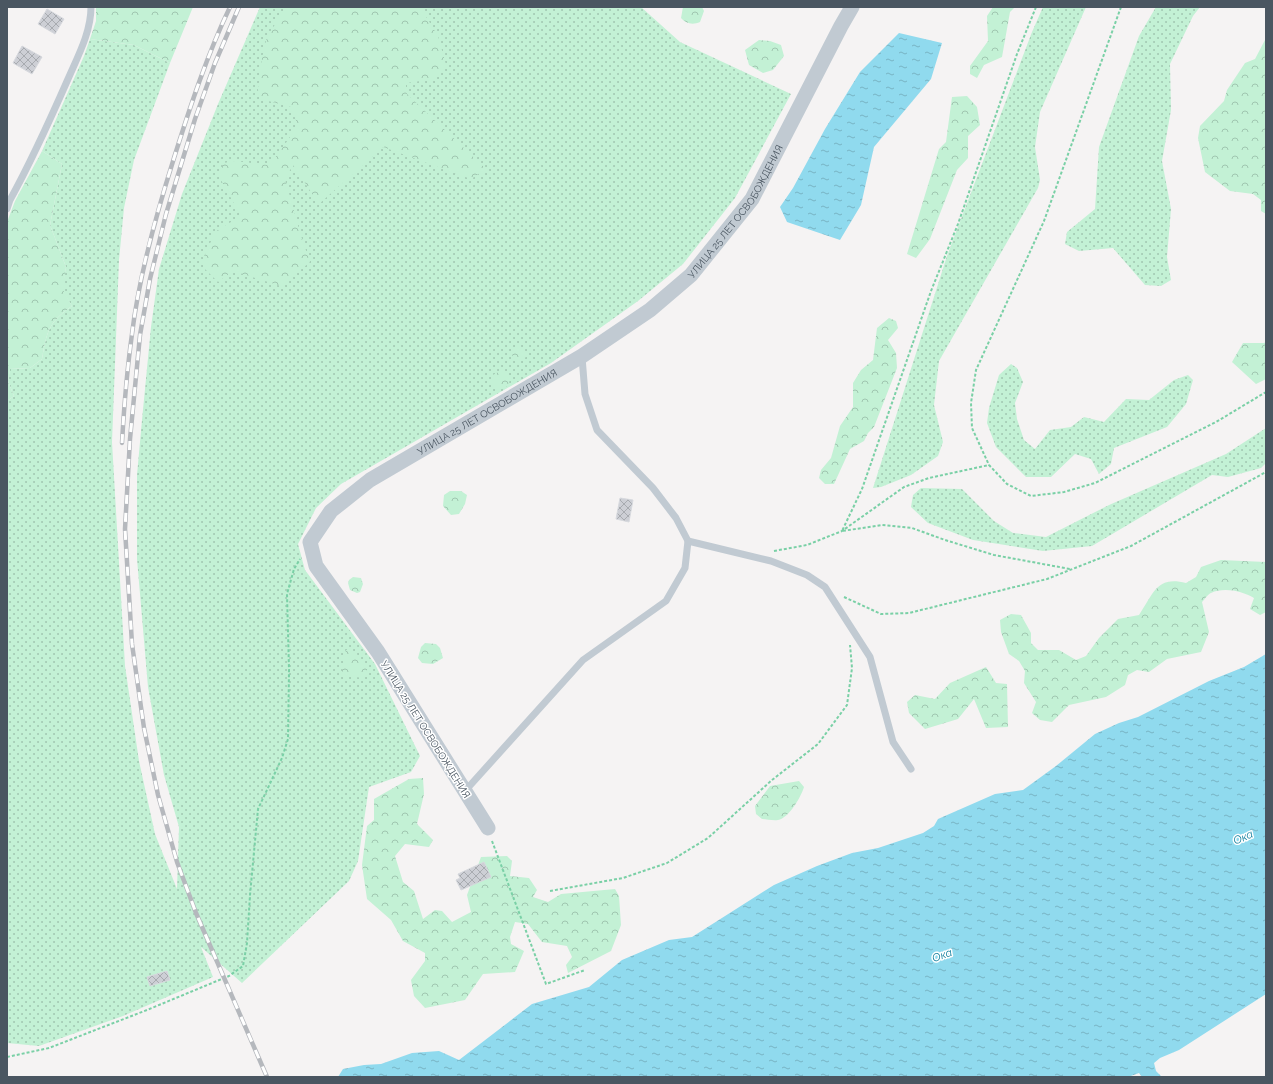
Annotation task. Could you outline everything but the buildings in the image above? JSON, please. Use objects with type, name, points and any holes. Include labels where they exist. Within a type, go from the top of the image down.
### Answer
[{"type":"street","name":"УЛИЦА 25 ЛЕТ ОСВОБОЖДЕНИЯ","points":[[488,828],[378,652],[316,566],[310,542],[331,511],[370,480],[582,356],[650,310],[691,275],[752,199],[852,7]]},
{"type":"lane","points":[[7,209],[10,200],[40,143],[82,47],[91,18],[91,7]]},
{"type":"lane","points":[[465,791],[583,660],[666,601],[685,568],[688,541],[676,518],[653,488],[597,430],[585,394],[582,356]]},
{"type":"lane","points":[[688,541],[771,561],[807,575],[825,587],[870,657],[893,742],[911,769]]},
{"type":"path","points":[[842,531],[862,489],[931,291],[958,224],[1036,7]]},
{"type":"path","points":[[1121,7],[1044,222],[976,370],[971,403],[972,428],[989,465],[1008,484],[1031,496],[1064,492],[1102,480],[1216,422],[1266,392]]},
{"type":"path","points":[[842,531],[904,487],[929,478],[989,465]]},
{"type":"path","points":[[825,587],[855,603],[881,614],[910,613],[1047,578],[1130,546],[1266,472]]},
{"type":"path","points":[[770,552],[807,545],[842,531],[882,525],[912,528],[994,555],[1070,569]]},
{"type":"path","points":[[7,1057],[49,1048],[229,976],[243,966],[247,943],[258,809],[282,758],[288,739],[289,670],[287,594],[294,569],[310,542]]},
{"type":"path","points":[[550,891],[623,878],[667,863],[708,838],[772,780],[818,744],[847,705],[852,668],[849,641]]},
{"type":"path","points":[[488,828],[546,984],[585,970]]},
{"type":"green space","points":[[96,7],[193,7],[170,63],[134,45],[90,39],[96,21]]},
{"type":"green space","points":[[260,7],[641,7],[680,42],[791,94],[735,198],[683,264],[638,301],[551,363],[341,484],[316,508],[298,544],[305,570],[375,664],[420,756],[411,772],[369,787],[358,861],[349,881],[242,983],[201,947],[213,977],[123,1016],[39,1046],[7,1043],[7,401],[14,396],[8,381],[10,369],[30,368],[42,359],[45,341],[50,328],[64,312],[72,306],[62,290],[66,267],[50,225],[62,164],[42,151],[90,39],[134,45],[170,63],[134,160],[124,208],[119,260],[112,442],[125,666],[139,761],[155,834],[177,889],[179,827],[164,775],[148,687],[137,559],[137,475],[142,420],[151,327],[159,269],[182,194],[218,104]]},
{"type":"green space","points":[[286,7],[420,7],[438,36],[446,65],[435,79],[406,83],[406,93],[486,169],[471,179],[383,147],[319,204],[293,165],[285,179],[310,262],[281,286],[233,271],[218,282],[204,268],[203,258],[216,231],[241,216],[222,182],[220,172],[224,163],[234,161],[270,165],[298,126],[291,107],[261,99],[258,90],[262,58],[267,37]]},
{"type":"green space","points":[[683,7],[702,7],[704,11],[700,22],[685,22],[681,18]]},
{"type":"green space","points":[[993,7],[1015,7],[1010,12],[1002,57],[984,65],[977,78],[970,74],[970,66],[988,41],[987,16]]},
{"type":"green space","points":[[1043,7],[1086,7],[1040,112],[1035,147],[1040,180],[1038,188],[939,361],[934,405],[943,442],[938,456],[911,475],[881,487],[873,488],[947,256],[1032,32]]},
{"type":"green space","points":[[1156,7],[1200,7],[1193,16],[1170,64],[1171,110],[1162,161],[1171,209],[1167,257],[1171,280],[1161,286],[1145,285],[1113,248],[1079,251],[1065,244],[1067,232],[1095,209],[1099,147],[1139,36]]},
{"type":"green space","points":[[1266,38],[1266,214],[1261,211],[1261,200],[1253,194],[1230,191],[1205,172],[1198,138],[1200,126],[1224,101],[1227,90],[1245,63],[1255,59]]},
{"type":"green space","points":[[759,40],[770,41],[781,45],[784,56],[773,70],[763,73],[749,65],[745,50]]},
{"type":"green space","points":[[967,96],[977,107],[980,125],[968,136],[968,158],[957,170],[930,239],[916,258],[907,254],[939,149],[946,142],[952,97]]},
{"type":"green space","points":[[42,151],[62,164],[50,225],[66,267],[63,290],[72,306],[53,323],[50,328],[45,341],[42,359],[30,368],[10,369],[8,381],[14,396],[7,401],[7,222],[15,201]]},
{"type":"green space","points":[[889,318],[896,321],[898,328],[888,340],[896,353],[897,368],[874,427],[868,433],[864,441],[850,449],[834,484],[825,484],[819,478],[821,470],[831,458],[840,426],[853,407],[853,383],[861,370],[873,360],[877,328]]},
{"type":"green space","points":[[1266,342],[1266,379],[1256,384],[1232,362],[1243,343]]},
{"type":"green space","points":[[517,348],[522,350],[526,356],[524,360],[516,361],[510,352]]},
{"type":"green space","points":[[1011,364],[1017,368],[1023,382],[1015,403],[1017,419],[1024,440],[1035,449],[1050,430],[1071,427],[1084,417],[1104,422],[1126,399],[1149,400],[1174,380],[1188,375],[1193,380],[1186,404],[1167,427],[1114,448],[1111,464],[1099,474],[1091,459],[1075,454],[1051,477],[1026,477],[996,447],[987,423],[989,408],[999,375]]},
{"type":"green space","points":[[500,371],[509,376],[508,386],[501,389],[494,388],[491,382],[493,375]]},
{"type":"green space","points":[[1266,428],[1266,463],[1261,468],[1228,477],[1212,475],[1092,546],[1043,551],[973,540],[928,523],[911,507],[913,495],[921,488],[962,489],[994,521],[1013,533],[1046,537],[1109,505],[1226,454]]},
{"type":"green space","points":[[450,491],[461,491],[467,495],[465,504],[459,514],[451,515],[443,506],[444,495]]},
{"type":"green space","points":[[1221,560],[1266,562],[1266,612],[1260,615],[1250,609],[1254,598],[1244,593],[1222,590],[1211,593],[1202,602],[1209,632],[1201,652],[1167,659],[1149,672],[1137,670],[1128,675],[1125,685],[1106,697],[1069,705],[1052,722],[1040,720],[1032,713],[1036,702],[1024,683],[1025,671],[1019,661],[1009,654],[1001,632],[1000,620],[1011,614],[1021,615],[1031,633],[1031,643],[1038,650],[1059,650],[1076,660],[1086,656],[1099,638],[1118,619],[1139,615],[1152,594],[1162,584],[1176,581],[1186,583],[1196,577],[1201,567]]},
{"type":"green space","points":[[353,577],[361,578],[363,584],[360,592],[357,593],[350,590],[348,583]]},
{"type":"green space","points":[[425,643],[436,644],[440,648],[443,658],[433,664],[422,663],[418,658],[421,647]]},
{"type":"green space","points":[[346,650],[354,651],[368,667],[364,678],[347,676],[342,673]]},
{"type":"green space","points":[[986,667],[996,683],[1007,684],[1008,727],[986,728],[974,699],[958,719],[925,729],[909,713],[907,702],[915,695],[935,699],[950,683]]},
{"type":"green space","points":[[423,778],[424,794],[417,824],[433,840],[429,847],[405,844],[395,856],[403,882],[414,891],[423,919],[435,910],[442,911],[452,922],[471,912],[467,895],[481,857],[507,856],[512,861],[510,876],[529,878],[537,890],[533,897],[548,902],[561,894],[615,889],[619,896],[621,925],[611,951],[568,973],[566,965],[572,957],[567,946],[542,942],[528,924],[515,922],[510,937],[511,944],[524,951],[515,972],[483,974],[465,1000],[425,1008],[414,996],[411,980],[425,961],[425,953],[403,941],[391,920],[367,899],[362,865],[367,826],[374,820],[374,799],[409,779]]},
{"type":"green space","points":[[799,781],[804,787],[794,806],[786,815],[778,820],[774,820],[762,819],[756,814],[755,806],[770,786]]},
{"type":"water","points":[[899,33],[942,43],[931,79],[874,147],[861,205],[840,240],[787,222],[780,207],[793,188],[825,129],[860,72]]},
{"type":"water","name":"Ока","points":[[1266,654],[1266,994],[1179,1050],[1160,1058],[1154,1063],[1156,1071],[1162,1077],[1142,1077],[1139,1073],[1128,1077],[338,1077],[343,1069],[364,1065],[381,1064],[412,1053],[439,1051],[459,1060],[532,1004],[589,987],[622,960],[669,940],[692,937],[774,885],[817,866],[852,853],[878,848],[923,833],[934,826],[938,819],[995,794],[1023,790],[1056,766],[1095,734],[1119,723],[1138,717],[1209,681],[1244,667]]},
{"type":"railway","points":[[122,443],[132,334],[139,290],[149,245],[167,180],[193,100],[206,62],[230,7]]},
{"type":"railway","points":[[239,7],[215,63],[195,119],[166,214],[150,279],[140,335],[130,439],[125,529],[132,644],[144,728],[158,795],[177,862],[196,913],[267,1077]]}]
